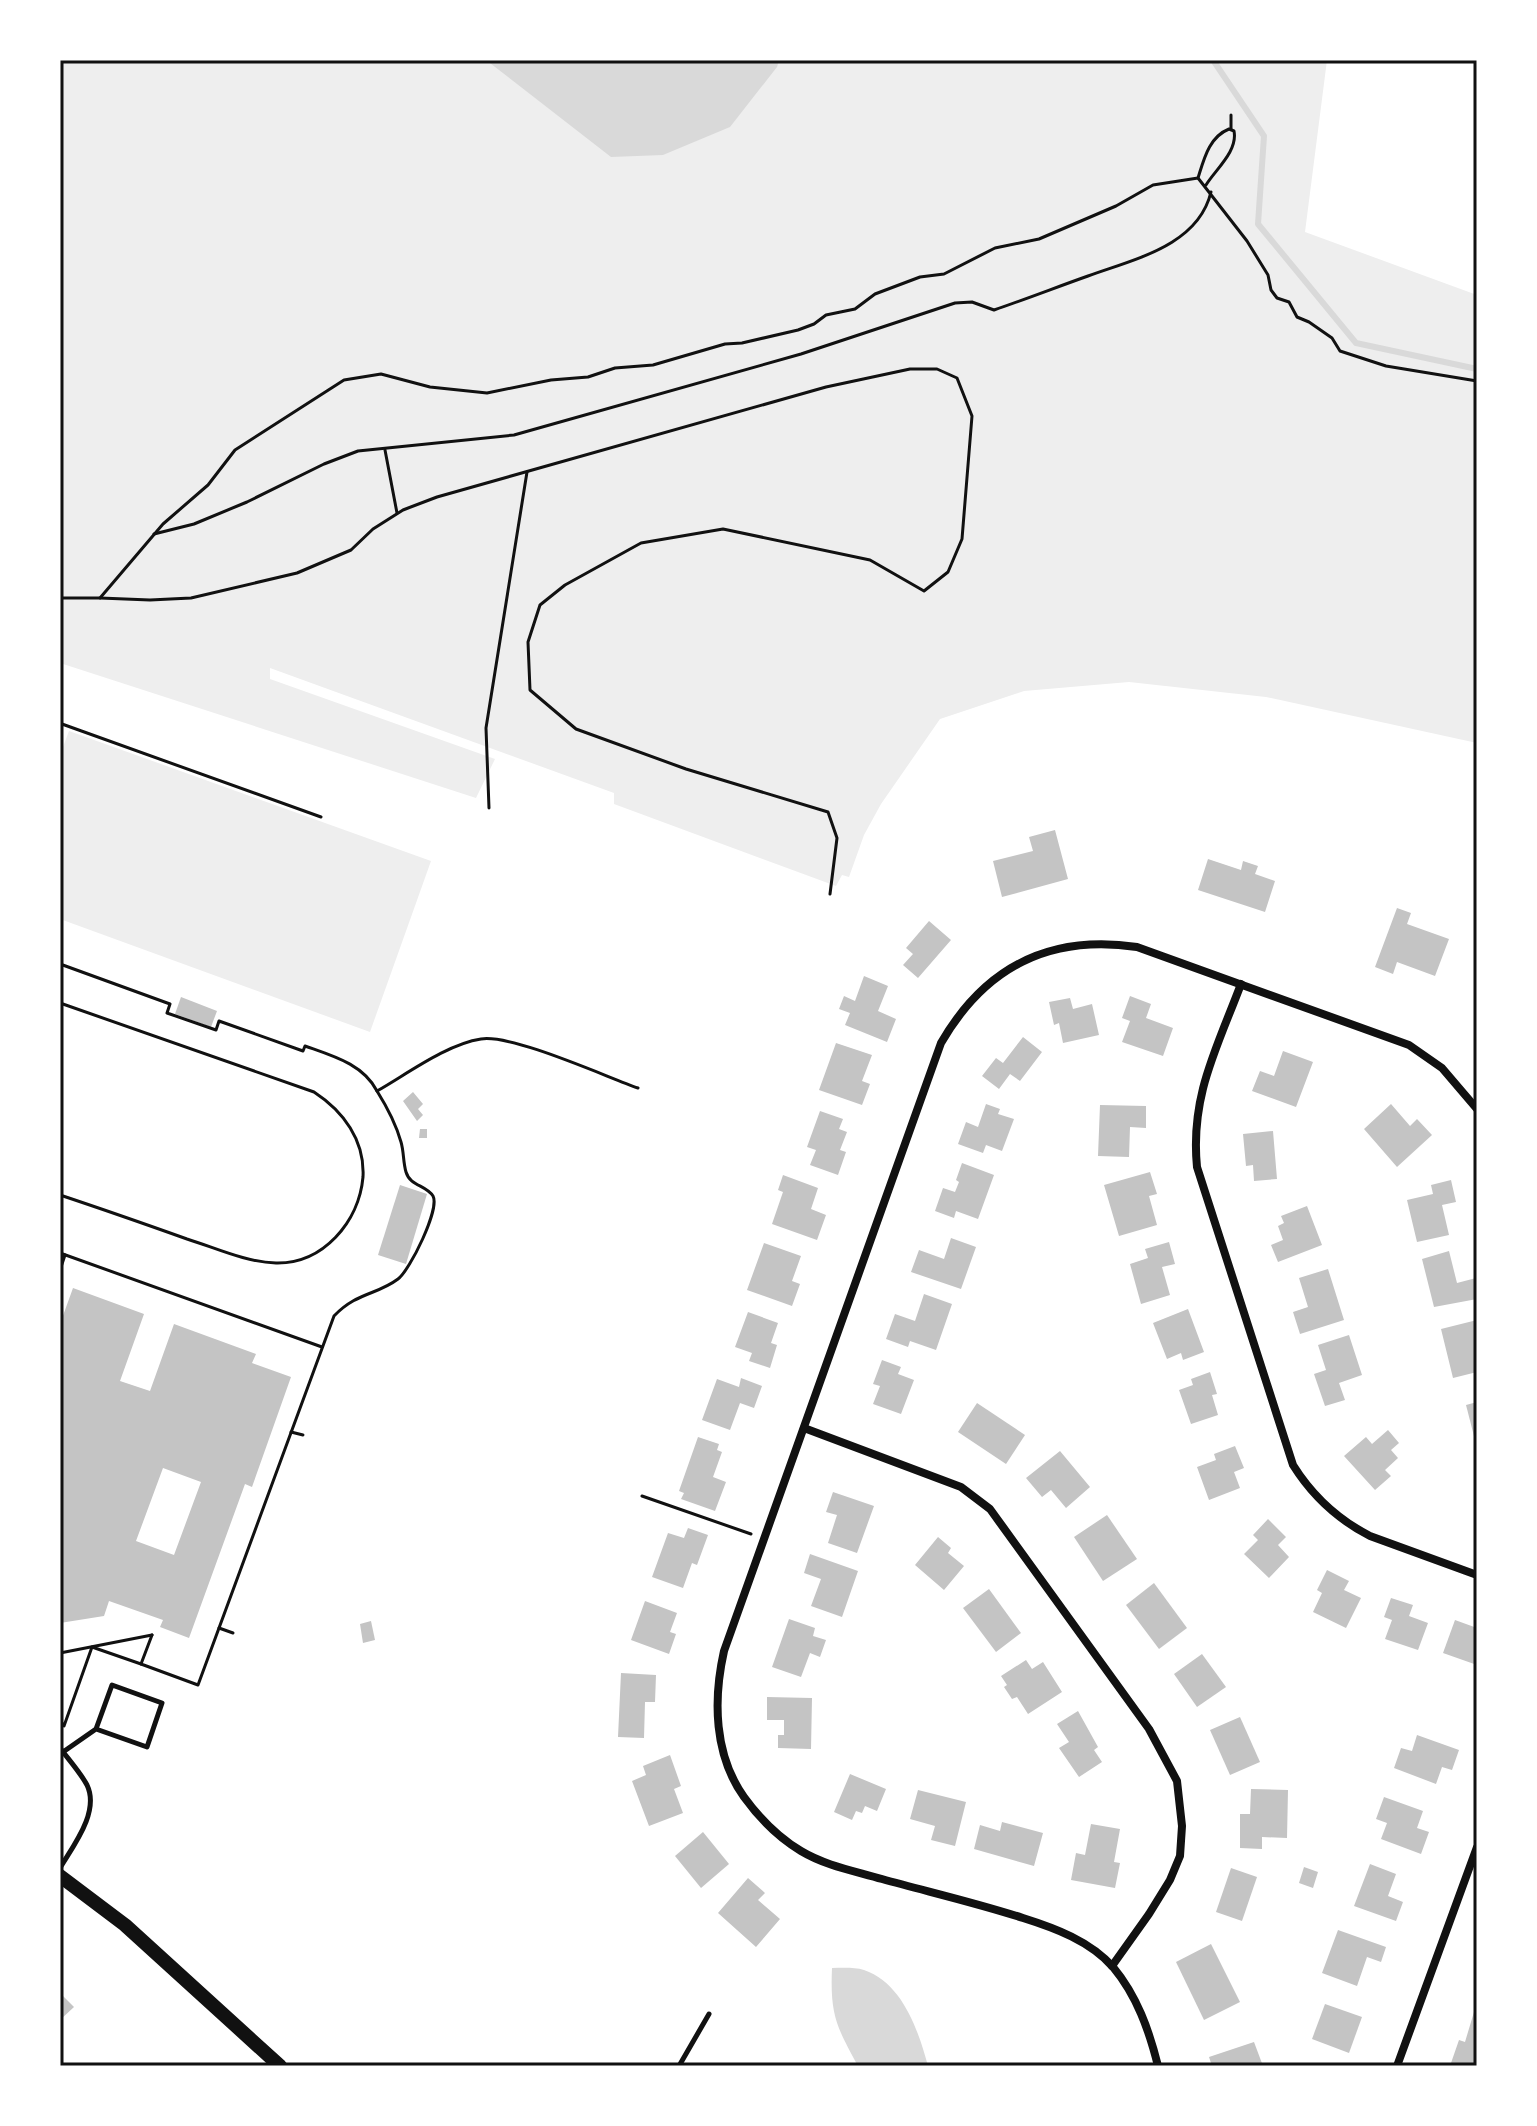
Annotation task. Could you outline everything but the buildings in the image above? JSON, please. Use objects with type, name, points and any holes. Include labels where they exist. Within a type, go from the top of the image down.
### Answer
[{"type":"main road","points":[[60,1876],[125,1925],[280,2066]]},
{"type":"street","points":[[1158,2066],[1150,2034],[1135,2000],[1112,1966],[1082,1943],[1057,1929],[822,1862],[783,1839],[766,1823],[745,1799],[729,1772],[721,1743],[717,1713],[719,1671],[724,1651],[941,1043],[963,1008],[992,980],[1028,958],[1070,945],[1093,943],[1137,947],[1409,1045],[1442,1068],[1477,1109]]},
{"type":"street","points":[[1241,984],[1202,1084],[1195,1127],[1197,1167],[1293,1465],[1313,1494],[1354,1528],[1477,1575]]},
{"type":"street","points":[[804,1428],[961,1487],[990,1509],[1149,1729],[1177,1781],[1182,1826],[1180,1856],[1170,1880],[1149,1914],[1112,1966]]},
{"type":"street","points":[[1397,2066],[1477,1847]]},
{"type":"lane","points":[[60,1868],[87,1820],[90,1803],[88,1788],[61,1750],[96,1729],[112,1685],[162,1703],[147,1747],[96,1729]]},
{"type":"lane","points":[[679,2066],[709,2014]]},
{"type":"path","points":[[1206,185],[1233,147],[1236,137],[1231,129],[1231,115]]},
{"type":"path","points":[[1198,178],[1207,151],[1215,139],[1222,131],[1231,129]]},
{"type":"path","points":[[1198,178],[1247,241],[1268,275],[1271,290],[1277,298],[1289,302],[1297,317],[1332,338],[1340,351],[1386,366],[1477,381]]},
{"type":"path","points":[[100,598],[154,534],[208,485],[235,450],[344,380],[381,374],[430,387],[487,393],[551,380],[588,377],[615,368],[653,365],[725,344],[798,330],[826,315],[855,309],[875,294],[920,277],[944,274],[1008,243],[1039,239],[1116,206],[1153,185],[1198,178]]},
{"type":"path","points":[[154,534],[194,524],[358,451],[514,435],[801,354],[955,303],[972,302],[994,310],[1158,252],[1189,230],[1207,207],[1211,192]]},
{"type":"path","points":[[60,598],[191,598],[297,573],[351,550],[373,529],[397,513],[437,497],[854,381],[910,369],[937,369],[957,378],[972,416],[962,539],[948,572],[924,591],[870,560],[723,529],[641,543],[565,585],[540,605],[528,642],[530,690],[576,729],[686,769],[828,812],[837,838],[830,894]]},
{"type":"path","points":[[385,449],[397,513]]},
{"type":"path","points":[[489,808],[486,728],[527,472]]},
{"type":"path","points":[[60,730],[62,724],[321,817]]},
{"type":"path","points":[[60,964],[170,1004],[167,1013],[216,1030],[219,1021],[303,1051],[305,1046],[342,1059],[371,1079],[401,1140],[406,1175],[435,1199],[434,1213],[409,1265],[399,1278],[345,1304],[334,1316],[198,1685],[92,1647]]},
{"type":"path","points":[[60,1003],[314,1092],[345,1117],[359,1146],[363,1173],[358,1203],[350,1221],[338,1235],[311,1254],[280,1263],[246,1259],[60,1195]]},
{"type":"path","points":[[377,1091],[438,1056],[485,1038],[513,1042],[638,1088]]},
{"type":"path","points":[[60,1270],[63,1254],[322,1347]]},
{"type":"path","points":[[291,1432],[303,1435]]},
{"type":"path","points":[[642,1496],[762,1538]]},
{"type":"path","points":[[219,1628],[233,1633]]},
{"type":"path","points":[[60,1653],[152,1635],[141,1664]]},
{"type":"path","points":[[60,1720],[64,1726],[92,1647]]},
{"type":"shaded area","points":[[60,60],[1327,60],[1305,232],[1477,295],[1477,743],[1266,697],[1129,682],[1024,691],[940,719],[881,804],[864,835],[849,877],[842,875],[836,886],[614,804],[614,793],[270,668],[270,679],[495,759],[476,798],[60,663]]},
{"type":"shaded area","points":[[486,60],[779,60],[777,67],[730,127],[663,155],[611,157]]},
{"type":"shaded area","points":[[69,731],[431,861],[370,1032],[60,919],[60,755]]},
{"type":"shaded area","points":[[832,1968],[864,1970],[889,1985],[913,2023],[928,2066],[858,2066],[836,2019]]},
{"type":"waterway","points":[[1213,60],[1264,136],[1258,224],[1356,343],[1477,369]]}]
